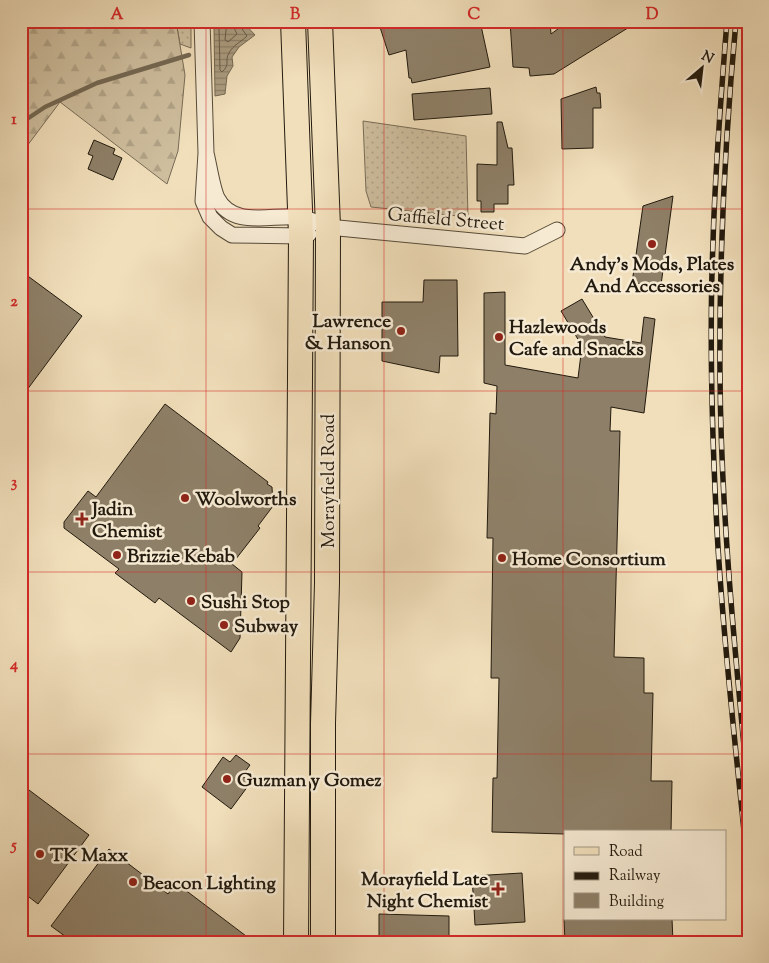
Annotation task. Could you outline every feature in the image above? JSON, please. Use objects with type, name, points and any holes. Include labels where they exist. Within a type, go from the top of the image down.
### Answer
[{"type":"main road","name":"Morayfield Road","points":[[293,21],[300,227],[296,942]]},
{"type":"main road","name":"Morayfield Road","points":[[320,21],[328,227],[327,574],[323,723],[323,942]]},
{"type":"street","points":[[202,21],[206,153],[203,201],[210,217],[220,228],[232,235],[300,227],[328,227]]},
{"type":"street","name":"Gaffield Street","points":[[328,227],[525,246],[557,230]]},
{"type":"green space","points":[[43,21],[176,21],[185,75],[178,151],[167,184],[60,102],[21,154],[21,26],[32,27]]},
{"type":"green space","points":[[176,21],[191,21],[191,48],[180,44]]},
{"type":"green space","points":[[363,121],[466,136],[468,217],[371,207],[366,191]]},
{"type":"water","points":[[217,21],[242,21],[255,35],[239,47],[232,57],[233,66],[227,76],[225,94],[215,96],[214,28]]},
{"type":"building","points":[[378,21],[480,21],[490,67],[412,83],[411,78],[409,78],[406,50],[389,55]]},
{"type":"building","points":[[510,21],[550,22],[551,34],[569,21],[639,21],[554,74],[530,76],[529,68],[513,67]]},
{"type":"building","points":[[596,87],[597,93],[600,93],[601,108],[593,108],[593,148],[562,149],[561,99]]},
{"type":"building","points":[[490,88],[492,114],[414,120],[412,94]]},
{"type":"building","points":[[497,122],[502,122],[508,148],[512,148],[514,185],[508,185],[508,204],[494,204],[494,212],[481,212],[481,201],[477,201],[477,164],[497,165]]},
{"type":"building","points":[[94,140],[115,149],[113,154],[122,158],[113,180],[88,169],[93,156],[88,154]]},
{"type":"building","name":"Andy's Mods, Plates And Accessories","points":[[673,196],[661,285],[632,283],[643,206]]},
{"type":"building","points":[[21,271],[82,316],[21,398]]},
{"type":"building","points":[[424,280],[457,280],[458,356],[440,356],[439,373],[382,361],[382,302],[423,302]]},
{"type":"building","points":[[505,292],[505,365],[578,378],[582,346],[561,311],[582,299],[605,337],[641,343],[644,317],[655,319],[644,413],[611,407],[610,431],[620,431],[614,657],[644,658],[644,693],[653,693],[651,781],[672,781],[671,830],[564,830],[564,834],[492,832],[493,778],[497,778],[499,678],[491,678],[493,538],[487,538],[490,413],[496,414],[497,386],[484,383],[484,293]]},
{"type":"building","name":"Woolworths","points":[[165,404],[272,487],[273,506],[258,526],[260,528],[232,564],[242,572],[240,638],[231,652],[159,598],[155,603],[115,573],[119,569],[64,528],[64,522],[88,491],[96,497]]},
{"type":"building","name":"Guzman y Gomez","points":[[236,755],[250,765],[242,776],[251,782],[231,809],[202,787],[223,757],[230,762]]},
{"type":"building","points":[[21,784],[89,835],[38,904],[29,897],[21,907]]},
{"type":"building","points":[[109,849],[168,894],[176,883],[254,942],[73,942],[51,926]]},
{"type":"building","name":"Morayfield Late Night Chemist","points":[[522,873],[525,922],[475,925],[472,876]]},
{"type":"building","points":[[379,914],[449,916],[449,942],[379,942]]},
{"type":"building","points":[[564,920],[672,920],[673,942],[565,942]]},
{"type":"waterway","points":[[21,123],[45,107],[97,83],[189,55]]},
{"type":"railway","points":[[727,21],[718,132],[714,215],[711,315],[712,422],[723,615],[748,871]]},
{"type":"railway","points":[[736,21],[724,198],[720,376],[726,531],[748,788]]},
{"type":"place","name":"Andy's Mods, Plates And Accessories","points":[[652,244]]},
{"type":"place","name":"Lawrence & Hanson","points":[[401,331]]},
{"type":"place","name":"Hazlewoods Cafe and Snacks","points":[[499,337]]},
{"type":"place","name":"Woolworths","points":[[185,498]]},
{"type":"place","name":"Jadin Chemist","points":[[82,519]]},
{"type":"place","name":"Brizzie Kebab","points":[[117,555]]},
{"type":"place","name":"Home Consortium","points":[[502,558]]},
{"type":"place","name":"Sushi Stop","points":[[191,601]]},
{"type":"place","name":"Subway","points":[[224,625]]},
{"type":"place","name":"Guzman y Gomez","points":[[227,779]]},
{"type":"place","name":"TK Maxx","points":[[40,854]]},
{"type":"place","name":"Beacon Lighting","points":[[133,882]]},
{"type":"place","name":"Morayfield Late Night Chemist","points":[[498,889]]}]
